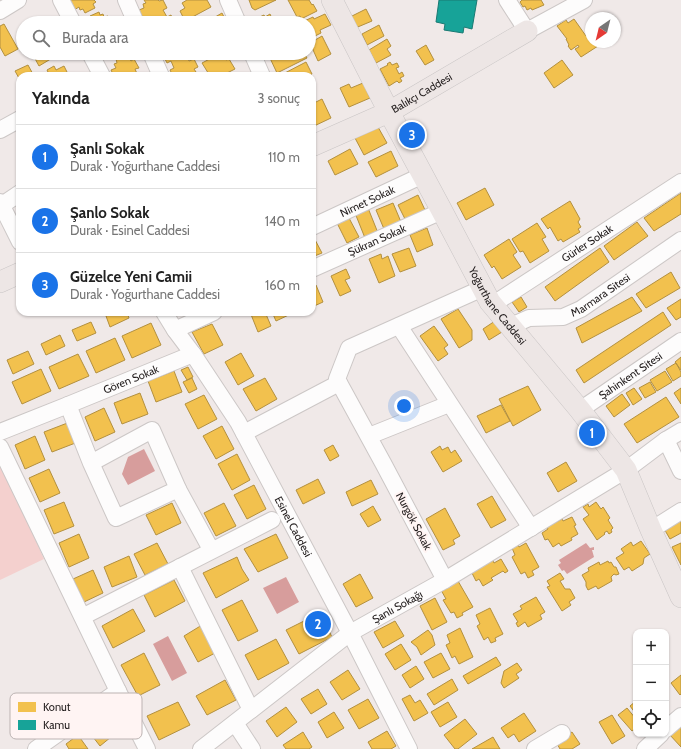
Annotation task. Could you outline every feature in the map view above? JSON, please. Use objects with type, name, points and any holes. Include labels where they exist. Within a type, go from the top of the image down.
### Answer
[{"type":"main road","name":"Yoğurthane Caddesi","points":[[332,0],[389,112],[488,298],[580,410],[626,470],[681,597]]},
{"type":"main road","name":"Balıkçı Caddesi","points":[[316,144],[389,112],[527,31]]},
{"type":"main road","points":[[0,282],[16,275]]},
{"type":"street","points":[[0,11],[18,0]]},
{"type":"street","points":[[61,0],[70,16]]},
{"type":"street","points":[[126,0],[133,16]]},
{"type":"street","points":[[228,0],[235,16]]},
{"type":"street","points":[[507,0],[527,31],[580,1]]},
{"type":"street","points":[[93,60],[99,72]]},
{"type":"street","points":[[154,60],[159,72]]},
{"type":"street","points":[[255,60],[260,72]]},
{"type":"street","points":[[0,130],[16,121]]},
{"type":"street","name":"Nimet Sokak","points":[[316,225],[423,175]]},
{"type":"street","name":"Gürler Sokak","points":[[339,383],[337,379],[349,348],[399,326],[488,298],[681,182]]},
{"type":"street","points":[[16,195],[1,203],[16,234]]},
{"type":"street","name":"Şükran Sokak","points":[[316,267],[442,211]]},
{"type":"street","name":"Marmara Sitesi","points":[[511,326],[529,318],[563,317],[581,309],[681,240]]},
{"type":"street","name":"Esinel Caddesi","points":[[166,316],[238,422],[350,633],[409,749]]},
{"type":"street","points":[[175,330],[205,316]]},
{"type":"street","points":[[399,326],[531,528]]},
{"type":"street","name":"Şahinkent Sitesi","points":[[580,410],[681,341]]},
{"type":"street","name":"Gören Sokak","points":[[0,432],[193,354]]},
{"type":"street","points":[[244,433],[339,383]]},
{"type":"street","name":"Nurgök Sokak","points":[[339,383],[445,580]]},
{"type":"street","points":[[368,436],[450,404]]},
{"type":"street","points":[[68,405],[91,463],[116,518],[178,489]]},
{"type":"street","points":[[91,463],[152,430],[178,489],[208,544]]},
{"type":"street","name":"Şanlı Sokağı","points":[[202,749],[350,633],[445,580],[531,528],[626,470],[666,440],[681,431]]},
{"type":"street","points":[[666,440],[681,471]]},
{"type":"street","points":[[0,447],[118,691],[115,693]]},
{"type":"street","points":[[651,530],[681,511]]},
{"type":"street","points":[[88,614],[272,520]]},
{"type":"street","points":[[180,567],[251,710]]},
{"type":"street","points":[[669,726],[681,716]]},
{"type":"street","points":[[235,723],[252,749]]},
{"type":"street","points":[[535,749],[562,732]]},
{"type":"street","points":[[645,749],[658,737]]},
{"type":"street","points":[[36,749],[50,739]]},
{"type":"street","points":[[142,739],[147,749]]},
{"type":"shaded area","points":[[144,449],[155,471],[128,485],[122,474],[128,457]]},
{"type":"shaded area","points":[[0,461],[44,559],[0,580]]},
{"type":"shaded area","points":[[586,543],[590,548],[594,547],[594,550],[592,550],[594,557],[567,574],[564,570],[562,571],[558,565],[561,563],[559,560]]},
{"type":"shaded area","points":[[286,577],[299,602],[277,614],[263,588]]},
{"type":"shaded area","points":[[168,636],[187,673],[172,681],[153,644]]},
{"type":"building: Konut","points":[[70,0],[94,0],[96,2],[93,4],[95,8],[85,13],[83,9],[80,10],[79,7],[74,10]]},
{"type":"building: Konut","points":[[144,0],[163,0],[167,8],[163,10],[166,16],[142,16],[139,10],[144,8],[143,4],[146,3]]},
{"type":"building: Konut","points":[[187,0],[207,0],[211,7],[194,16],[182,16],[180,11],[185,8],[182,3]]},
{"type":"building: Konut","points":[[249,0],[276,0],[255,10],[252,8]]},
{"type":"building: Konut","points":[[288,0],[309,0],[317,11],[307,16],[296,16]]},
{"type":"building: Konut","points":[[522,0],[541,0],[544,5],[532,10],[531,8],[527,10],[520,2]]},
{"type":"building: Konut","points":[[366,9],[372,21],[353,29],[348,18]]},
{"type":"building: Konut","points":[[99,12],[100,15],[103,14],[104,16],[90,16]]},
{"type":"building: Konut","points":[[325,14],[331,25],[320,30],[321,33],[316,36],[316,18]]},
{"type":"building: Konut","points":[[574,19],[585,35],[585,48],[595,48],[581,57],[575,49],[579,47],[578,45],[571,50],[568,46],[567,39],[557,26],[566,20],[568,23]]},
{"type":"building: Konut","points":[[4,24],[16,45],[16,50],[5,56],[0,47],[0,26]]},
{"type":"building: Konut","points":[[379,25],[384,36],[367,45],[362,34]]},
{"type":"building: Konut","points":[[322,36],[331,54],[318,61],[316,56],[316,40]]},
{"type":"building: Konut","points":[[387,39],[391,46],[387,49],[391,55],[376,63],[369,50]]},
{"type":"building: Konut","points":[[426,45],[434,60],[425,65],[416,51]]},
{"type":"building: Konut","points":[[36,60],[49,60],[39,66]]},
{"type":"building: Konut","points":[[116,60],[135,60],[139,68],[135,69],[136,72],[112,72],[111,70],[116,68],[114,64],[117,63]]},
{"type":"building: Konut","points":[[166,60],[194,60],[198,67],[194,69],[196,72],[171,72],[170,70],[174,68],[171,61],[167,63]]},
{"type":"building: Konut","points":[[208,60],[230,60],[235,69],[229,72],[208,72],[202,63]]},
{"type":"building: Konut","points":[[271,60],[303,60],[279,72],[277,72]]},
{"type":"building: Konut","points":[[562,60],[573,75],[554,88],[544,73]]},
{"type":"building: Konut","points":[[306,62],[311,72],[287,72]]},
{"type":"building: Konut","points":[[390,62],[392,65],[397,63],[399,67],[396,68],[399,74],[402,72],[404,76],[400,78],[402,81],[399,83],[397,81],[389,86],[380,69],[388,65],[387,64]]},
{"type":"building: Konut","points":[[28,65],[32,72],[16,73],[15,71]]},
{"type":"building: Konut","points":[[54,66],[56,70],[64,66],[67,72],[48,72],[47,70]]},
{"type":"building: Konut","points":[[363,83],[370,98],[349,107],[340,88],[349,84],[351,88]]},
{"type":"building: Konut","points":[[322,99],[331,118],[316,125],[316,102]]},
{"type":"building: Konut","points":[[378,127],[387,143],[364,155],[355,138]]},
{"type":"building: Konut","points":[[350,149],[358,164],[335,175],[328,161]]},
{"type":"building: Konut","points":[[391,151],[398,166],[376,177],[368,162]]},
{"type":"building: Konut","points":[[485,188],[494,205],[466,220],[457,203]]},
{"type":"building: Konut","points":[[681,193],[681,214],[654,231],[644,218]]},
{"type":"building: Konut","points":[[418,195],[425,210],[405,219],[398,205]]},
{"type":"building: Konut","points":[[570,201],[580,219],[578,222],[581,227],[578,229],[580,232],[563,242],[561,239],[558,241],[550,227],[548,229],[541,219]]},
{"type":"building: Konut","points":[[393,203],[401,222],[384,229],[376,210]]},
{"type":"building: Konut","points":[[368,208],[378,233],[365,238],[355,213]]},
{"type":"building: Konut","points":[[349,218],[359,237],[347,243],[337,223]]},
{"type":"building: Konut","points":[[637,222],[648,236],[614,260],[604,246]]},
{"type":"building: Konut","points":[[537,223],[546,237],[542,239],[549,251],[530,263],[523,251],[520,252],[512,239]]},
{"type":"building: Konut","points":[[427,228],[433,245],[417,252],[410,235]]},
{"type":"building: Konut","points":[[509,239],[517,252],[513,255],[521,267],[502,279],[494,266],[492,268],[484,255]]},
{"type":"building: Konut","points":[[316,242],[322,253],[316,255]]},
{"type":"building: Konut","points":[[409,248],[416,266],[400,272],[392,254]]},
{"type":"building: Konut","points":[[600,248],[609,262],[555,301],[545,287]]},
{"type":"building: Konut","points":[[381,254],[382,259],[388,256],[395,276],[379,283],[369,259]]},
{"type":"building: Konut","points":[[346,269],[350,278],[345,280],[351,291],[340,296],[331,276]]},
{"type":"building: Konut","points":[[671,272],[680,288],[646,308],[636,294]]},
{"type":"building: Konut","points":[[316,285],[323,302],[316,305]]},
{"type":"building: Konut","points":[[521,297],[527,307],[519,312],[512,302]]},
{"type":"building: Konut","points":[[632,297],[642,311],[582,343],[576,328]]},
{"type":"building: Konut","points":[[681,299],[681,317],[676,320],[667,308]]},
{"type":"building: Konut","points":[[458,309],[472,330],[472,340],[459,348],[441,319]]},
{"type":"building: Konut","points":[[663,312],[671,325],[584,383],[576,370]]},
{"type":"building: Konut","points":[[106,316],[128,316],[129,318],[110,327]]},
{"type":"building: Konut","points":[[252,316],[267,316],[271,326],[258,332]]},
{"type":"building: Konut","points":[[274,316],[287,316],[276,321]]},
{"type":"building: Konut","points":[[495,321],[502,332],[489,340],[483,329]]},
{"type":"building: Konut","points":[[91,322],[96,333],[77,341],[72,330]]},
{"type":"building: Konut","points":[[151,323],[161,345],[132,358],[122,336]]},
{"type":"building: Konut","points":[[212,324],[223,345],[204,354],[192,332]]},
{"type":"building: Konut","points":[[434,326],[448,345],[444,348],[448,354],[438,361],[420,336]]},
{"type":"building: Konut","points":[[60,335],[65,346],[46,355],[41,344]]},
{"type":"building: Konut","points":[[115,338],[125,360],[96,373],[86,351]]},
{"type":"building: Konut","points":[[28,351],[34,364],[13,374],[7,360]]},
{"type":"building: Konut","points":[[241,353],[254,376],[238,385],[225,362]]},
{"type":"building: Konut","points":[[78,354],[89,376],[59,389],[49,367]]},
{"type":"building: Konut","points":[[681,357],[681,370],[675,362]]},
{"type":"building: Konut","points":[[676,363],[681,372],[681,376],[673,381],[666,369]]},
{"type":"building: Konut","points":[[188,367],[193,377],[187,380],[181,370]]},
{"type":"building: Konut","points":[[41,369],[51,391],[22,404],[12,382]]},
{"type":"building: Konut","points":[[174,371],[182,392],[156,402],[148,381]]},
{"type":"building: Konut","points":[[665,371],[672,382],[657,391],[650,380]]},
{"type":"building: Konut","points":[[192,378],[197,389],[189,393],[183,382]]},
{"type":"building: Konut","points":[[265,378],[277,399],[256,411],[243,389]]},
{"type":"building: Konut","points":[[650,382],[656,392],[645,398],[639,388]]},
{"type":"building: Konut","points":[[528,386],[541,410],[513,426],[499,399]]},
{"type":"building: Konut","points":[[634,388],[642,399],[633,405],[626,393]]},
{"type":"building: Konut","points":[[681,388],[681,404],[674,393]]},
{"type":"building: Konut","points":[[140,393],[148,414],[122,424],[114,403]]},
{"type":"building: Konut","points":[[622,394],[630,405],[614,417],[606,406]]},
{"type":"building: Konut","points":[[204,395],[217,419],[198,429],[185,404]]},
{"type":"building: Konut","points":[[666,397],[679,417],[637,443],[624,424]]},
{"type":"building: Konut","points":[[501,405],[510,421],[486,433],[477,416]]},
{"type":"building: Konut","points":[[104,408],[115,432],[95,441],[85,417]]},
{"type":"building: Konut","points":[[70,422],[78,442],[52,452],[44,432]]},
{"type":"building: Konut","points":[[222,426],[234,449],[216,459],[203,436]]},
{"type":"building: Konut","points":[[35,436],[45,460],[25,469],[15,445]]},
{"type":"building: Konut","points":[[333,445],[339,456],[330,461],[324,450]]},
{"type":"building: Konut","points":[[440,446],[442,450],[448,447],[451,453],[455,450],[462,461],[443,472],[431,452]]},
{"type":"building: Konut","points":[[237,454],[250,480],[232,490],[218,464]]},
{"type":"building: Konut","points":[[566,462],[577,481],[558,492],[547,473]]},
{"type":"building: Konut","points":[[49,469],[60,493],[40,502],[29,478]]},
{"type":"building: Konut","points":[[318,479],[325,493],[303,504],[296,490]]},
{"type":"building: Konut","points":[[371,480],[378,494],[352,506],[346,492]]},
{"type":"building: Konut","points":[[254,485],[266,509],[247,519],[234,495]]},
{"type":"building: Konut","points":[[492,496],[506,520],[491,528],[477,504]]},
{"type":"building: Konut","points":[[64,502],[74,526],[54,534],[44,510]]},
{"type":"building: Konut","points":[[596,502],[601,509],[603,507],[610,518],[608,520],[613,528],[611,530],[612,532],[609,534],[607,531],[597,540],[583,519],[589,515],[583,507],[588,504],[589,507]]},
{"type":"building: Konut","points":[[172,503],[181,523],[156,535],[146,515]]},
{"type":"building: Konut","points":[[224,503],[236,526],[216,536],[204,513]]},
{"type":"building: Konut","points":[[373,506],[381,520],[368,527],[360,514]]},
{"type":"building: Konut","points":[[445,508],[460,536],[453,540],[455,544],[443,550],[426,519]]},
{"type":"building: Konut","points":[[572,517],[578,534],[571,538],[572,540],[561,546],[559,543],[553,547],[548,539],[545,540],[542,533],[548,529],[547,527],[562,519],[563,521]]},
{"type":"building: Konut","points":[[681,517],[681,533],[670,539],[663,527]]},
{"type":"building: Konut","points":[[79,534],[89,558],[69,567],[59,543]]},
{"type":"building: Konut","points":[[276,534],[288,558],[258,572],[244,549]]},
{"type":"building: Konut","points":[[641,541],[650,554],[644,558],[643,564],[632,571],[629,567],[624,570],[616,558],[624,553],[621,549],[631,542],[633,546]]},
{"type":"building: Konut","points":[[157,543],[168,564],[145,575],[134,554]]},
{"type":"building: Konut","points":[[526,543],[539,567],[532,571],[534,575],[528,578],[525,572],[521,574],[512,557],[515,555],[512,548],[518,544],[519,547]]},
{"type":"building: Konut","points":[[681,543],[681,565],[672,547]]},
{"type":"building: Konut","points":[[129,556],[137,577],[112,587],[104,567]]},
{"type":"building: Konut","points":[[237,557],[249,580],[216,598],[203,573]]},
{"type":"building: Konut","points":[[492,559],[494,563],[501,559],[508,571],[505,573],[503,571],[491,578],[493,580],[483,586],[479,579],[476,581],[472,573],[478,569],[477,567]]},
{"type":"building: Konut","points":[[608,561],[616,567],[619,574],[614,574],[611,577],[612,581],[598,589],[596,586],[588,590],[582,575],[589,571],[588,568],[599,562],[600,565]]},
{"type":"building: Konut","points":[[93,570],[103,593],[84,602],[73,579]]},
{"type":"building: Konut","points":[[560,573],[564,579],[560,581],[565,589],[570,589],[575,598],[569,602],[571,605],[562,611],[547,587],[550,586],[547,581]]},
{"type":"building: Konut","points":[[360,574],[373,598],[356,607],[343,584]]},
{"type":"building: Konut","points":[[174,580],[185,601],[155,617],[144,595]]},
{"type":"building: Konut","points":[[458,581],[473,607],[462,613],[463,615],[457,618],[454,612],[451,613],[443,600],[446,599],[441,590]]},
{"type":"building: Konut","points":[[536,597],[545,612],[540,615],[542,619],[528,627],[525,622],[518,627],[516,623],[518,622],[513,614],[522,609],[520,606]]},
{"type":"building: Konut","points":[[435,598],[447,622],[432,630],[420,606]]},
{"type":"building: Konut","points":[[242,600],[258,631],[238,641],[222,610]]},
{"type":"building: Konut","points":[[490,608],[503,634],[495,638],[496,641],[491,643],[488,637],[484,640],[477,626],[480,624],[476,615]]},
{"type":"building: Konut","points":[[133,609],[145,631],[113,648],[102,626]]},
{"type":"building: Konut","points":[[320,613],[332,637],[299,654],[286,630]]},
{"type":"building: Konut","points":[[395,621],[404,636],[383,648],[374,632]]},
{"type":"building: Konut","points":[[202,625],[217,652],[198,662],[184,636]]},
{"type":"building: Konut","points":[[460,628],[473,657],[459,664],[455,656],[452,658],[446,645],[450,643],[447,635]]},
{"type":"building: Konut","points":[[428,630],[432,635],[435,645],[421,655],[417,647],[411,642]]},
{"type":"building: Konut","points":[[276,639],[289,663],[258,680],[245,655]]},
{"type":"building: Konut","points":[[401,644],[411,660],[395,670],[385,654]]},
{"type":"building: Konut","points":[[144,653],[160,685],[142,694],[136,693],[121,665]]},
{"type":"building: Konut","points":[[441,653],[450,669],[433,678],[424,662]]},
{"type":"building: Konut","points":[[496,657],[501,665],[468,684],[463,676]]},
{"type":"building: Konut","points":[[517,663],[522,670],[516,674],[519,678],[504,688],[501,683],[504,671]]},
{"type":"building: Konut","points":[[416,666],[424,679],[410,688],[402,675]]},
{"type":"building: Konut","points":[[348,670],[360,689],[342,700],[330,682]]},
{"type":"building: Konut","points":[[681,675],[681,694],[680,695],[671,683]]},
{"type":"building: Konut","points":[[452,679],[458,690],[434,705],[427,694]]},
{"type":"building: Konut","points":[[225,680],[236,700],[207,715],[196,696]]},
{"type":"building: Konut","points":[[318,689],[327,704],[311,714],[301,699]]},
{"type":"building: Konut","points":[[410,695],[415,703],[420,700],[428,713],[414,721],[402,699]]},
{"type":"building: Konut","points":[[368,699],[379,718],[359,729],[348,710]]},
{"type":"building: Konut","points":[[178,702],[190,725],[159,740],[147,716]]},
{"type":"building: Konut","points":[[448,702],[457,717],[440,727],[431,712]]},
{"type":"building: Konut","points":[[286,707],[297,722],[277,737],[266,721]]},
{"type":"building: Konut","points":[[627,708],[633,715],[633,730],[632,731],[618,715]]},
{"type":"building: Konut","points":[[334,712],[344,728],[327,738],[318,722]]},
{"type":"building: Konut","points":[[524,713],[536,731],[519,742],[514,734],[508,738],[501,728]]},
{"type":"building: Konut","points":[[612,715],[625,736],[612,744],[599,722]]},
{"type":"building: Konut","points":[[465,719],[477,734],[458,749],[455,749],[444,735]]},
{"type":"building: Konut","points":[[681,722],[681,747],[669,734]]},
{"type":"building: Konut","points":[[387,731],[396,746],[391,749],[372,749],[368,742]]},
{"type":"building: Konut","points":[[303,732],[312,747],[309,749],[286,749],[283,745]]},
{"type":"building: Konut","points":[[572,732],[580,744],[572,749],[560,749],[556,742]]},
{"type":"building: Konut","points":[[493,737],[500,749],[472,749]]},
{"type":"building: Konut","points":[[73,739],[81,739],[88,749],[69,749],[66,744]]},
{"type":"building: Konut","points":[[95,739],[109,739],[100,746]]},
{"type":"building: Kamu","points":[[439,0],[477,0],[472,29],[464,27],[463,33],[444,30],[445,24],[436,22]]},
{"type":"place","name":"Güzelce Yeni Camii","points":[[412,135]]},
{"type":"place","name":"Şanlı Sokak","points":[[592,433]]},
{"type":"place","name":"Şanlo Sokak","points":[[318,624]]}]
